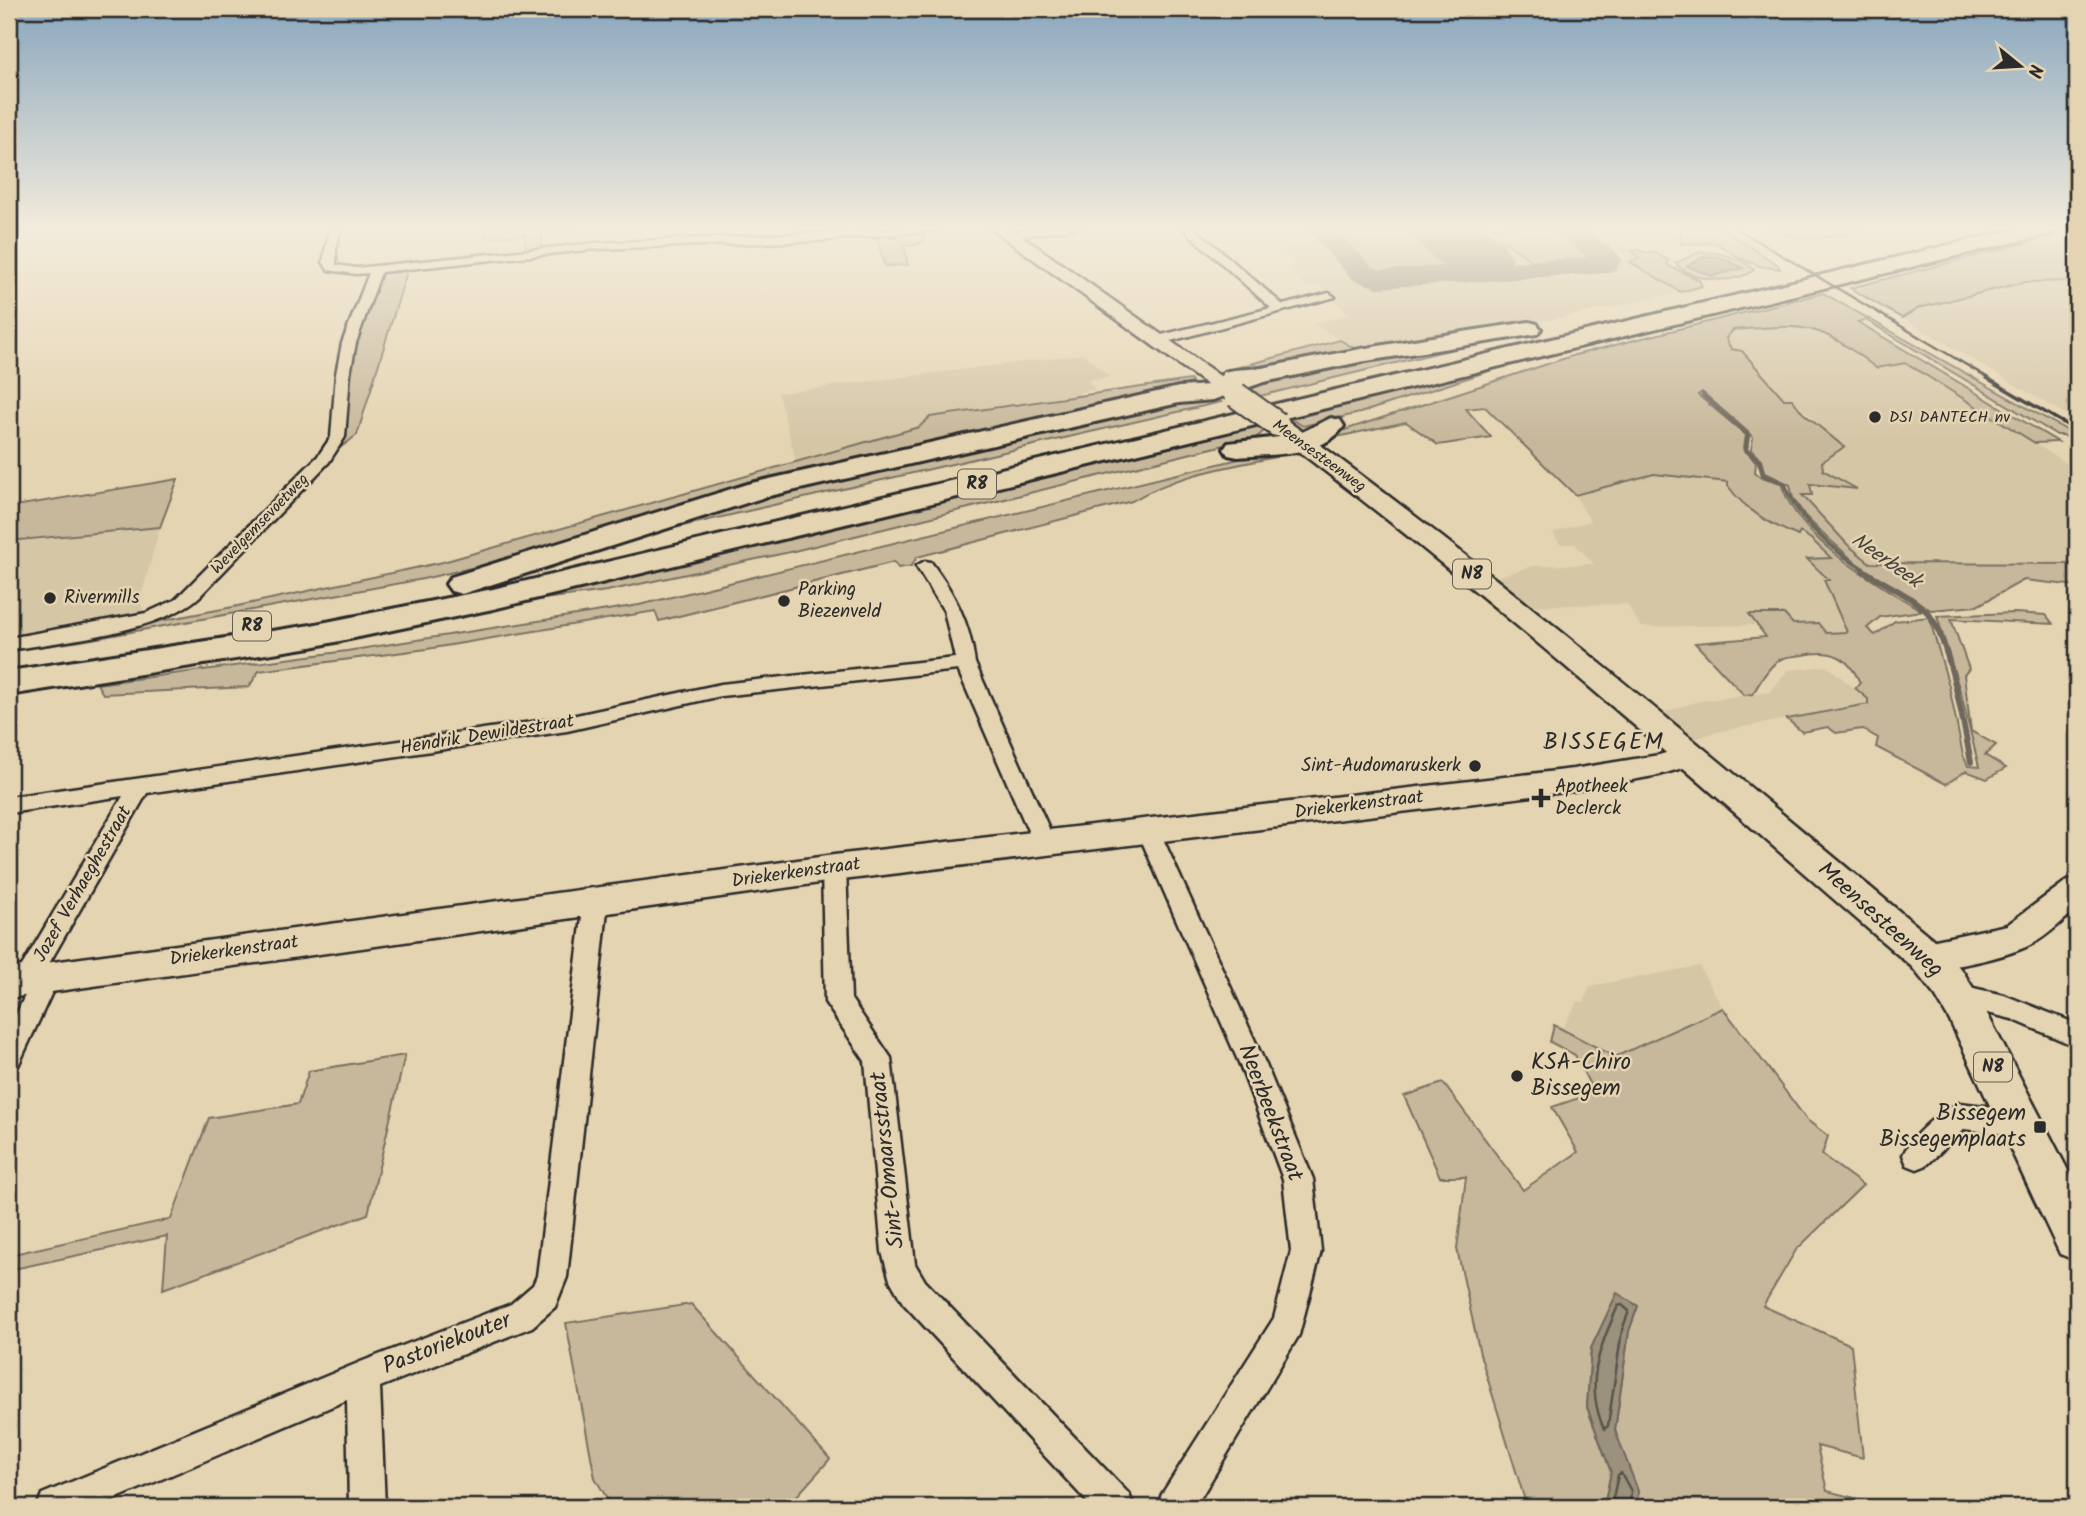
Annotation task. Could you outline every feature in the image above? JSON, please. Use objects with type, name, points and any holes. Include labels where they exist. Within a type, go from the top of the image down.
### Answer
[{"type":"highway","name":"R8","points":[[9,683],[311,636],[520,593],[1731,298]]},
{"type":"highway","name":"R8","points":[[9,662],[306,617],[440,591],[1637,320]]},
{"type":"highway","points":[[440,591],[757,490],[1180,395],[1213,392],[1258,376],[1444,341],[1637,320]]},
{"type":"highway","points":[[311,636],[331,641],[383,635],[633,594],[1238,449],[1289,433],[1331,426],[1637,320]]},
{"type":"main road","name":"Meensesteenweg","points":[[1098,298],[1289,433],[1493,591],[1926,956],[1956,995],[2077,1237]]},
{"type":"street","name":"Wevelgemsevoetweg","points":[[9,643],[151,618],[181,604],[194,592],[324,459],[338,437],[343,374],[349,344],[366,298]]},
{"type":"street","points":[[1267,298],[1280,309]]},
{"type":"street","points":[[1158,340],[1326,298]]},
{"type":"street","points":[[925,566],[953,604],[963,637],[965,663],[1044,842]]},
{"type":"street","name":"Hendrik Dewildestraat","points":[[9,806],[567,724],[721,690],[965,663]]},
{"type":"street","name":"Driekerkenstraat","points":[[27,980],[834,868],[1585,778],[1659,765],[1689,756]]},
{"type":"street","name":"Jozef Verhaeghestraat","points":[[9,1058],[27,980],[139,787]]},
{"type":"street","name":"Neerbeekstraat","points":[[1148,830],[1253,1065],[1298,1179],[1306,1251],[1288,1324],[1175,1507]]},
{"type":"street","name":"Sint-Omaarsstraat","points":[[834,868],[838,1002],[878,1058],[897,1252],[901,1269],[922,1300],[1116,1507]]},
{"type":"street","points":[[1926,956],[2019,935],[2077,891]]},
{"type":"street","name":"Pastoriekouter","points":[[55,1507],[363,1377],[521,1316],[544,1296],[552,1277],[596,901]]},
{"type":"street","points":[[1956,995],[1995,1001],[2031,1014],[2077,1036]]},
{"type":"street","points":[[1917,1155],[1959,1116],[2020,1123]]},
{"type":"street","points":[[363,1377],[367,1507]]},
{"type":"shaded area","points":[[372,298],[399,298],[357,435],[336,451],[342,442],[350,360]]},
{"type":"shaded area","points":[[1332,298],[1655,298],[1562,318],[1357,350],[1314,324],[1349,314]]},
{"type":"shaded area","points":[[1804,298],[1831,298],[2077,436],[2077,444],[2063,435],[2057,435],[1866,320],[1858,322],[2058,442],[2035,443],[1906,363],[1876,368],[1824,334],[1795,327],[1778,327],[1733,330],[1726,338],[1731,349],[1742,351],[1784,399],[1792,399],[1803,413],[1844,447],[1822,462],[1823,470],[1857,489],[1810,484],[1812,495],[1802,495],[1848,545],[1870,563],[2077,564],[2077,586],[2024,580],[1977,606],[1931,610],[1857,564],[1819,530],[1793,498],[1790,485],[1764,472],[1762,461],[1751,450],[1753,438],[1748,432],[1702,392],[1698,395],[1746,435],[1744,448],[1756,463],[1755,472],[1761,477],[1781,483],[1790,504],[1804,524],[1821,541],[1840,558],[1922,611],[1880,617],[1867,628],[1875,635],[1895,621],[1929,617],[1968,766],[1979,767],[1961,694],[1937,616],[2015,613],[2046,615],[2053,624],[1951,619],[1969,669],[1964,675],[1971,731],[1996,745],[1985,755],[2006,768],[1987,779],[1966,771],[1946,784],[1876,747],[1878,738],[1862,729],[1836,733],[1828,727],[1802,732],[1787,719],[1868,704],[1868,699],[1855,688],[1860,683],[1850,666],[1838,656],[1813,653],[1783,658],[1768,670],[1753,694],[1744,695],[1695,643],[1766,637],[1749,614],[1784,614],[1793,624],[1818,623],[1826,633],[1847,632],[1824,580],[1829,580],[1807,559],[1831,558],[1800,532],[1798,536],[1751,510],[1735,495],[1728,482],[1654,474],[1575,495],[1485,407],[1466,409],[1491,437],[1438,445],[1406,422],[1323,440],[1323,437],[1575,355]]},
{"type":"shaded area","points":[[1867,298],[1961,298],[1919,308],[1902,318]]},
{"type":"shaded area","points":[[1963,298],[2077,298],[2077,421],[1902,318],[1919,309]]},
{"type":"shaded area","points":[[1785,326],[1811,328],[1824,333],[1876,368],[1906,363],[2076,469],[2071,470],[2077,474],[2077,564],[1870,563],[1848,545],[1801,494],[1809,484],[1855,487],[1823,470],[1822,462],[1844,448],[1792,399],[1784,399],[1742,351],[1731,349],[1726,338],[1733,330]]},
{"type":"shaded area","points":[[1502,337],[1260,396],[1248,385],[1397,353]]},
{"type":"shaded area","points":[[1340,340],[1357,350],[1233,375],[1217,373]]},
{"type":"shaded area","points":[[1084,354],[1110,377],[1088,380],[1095,390],[1079,392],[1081,396],[930,417],[919,427],[796,461],[778,393]]},
{"type":"shaded area","points":[[1523,360],[1360,413],[1303,426],[1291,419]]},
{"type":"shaded area","points":[[1190,380],[1192,382],[1176,390],[955,437],[731,489],[531,554],[423,579],[81,641],[9,651],[9,647],[233,607],[443,562],[919,427],[930,417]]},
{"type":"shaded area","points":[[1212,395],[1221,402],[622,540],[841,478]]},
{"type":"shaded area","points":[[1256,424],[1264,431],[1257,437],[790,552],[607,591],[519,602]]},
{"type":"shaded area","points":[[1284,448],[1288,451],[1276,457],[1184,478],[1132,501],[917,557],[911,566],[898,568],[894,562],[659,621],[655,611],[427,649],[259,671],[249,687],[103,694],[97,684],[347,651],[639,605]]},
{"type":"shaded area","points":[[1654,474],[1729,482],[1728,486],[1735,497],[1751,511],[1798,536],[1799,532],[1811,539],[1832,559],[1808,560],[1830,581],[1824,581],[1848,632],[1825,633],[1818,623],[1793,624],[1784,614],[1750,615],[1757,625],[1641,627],[1627,604],[1529,606],[1493,578],[1533,566],[1594,564],[1575,544],[1560,544],[1553,533],[1590,521],[1575,495]]},
{"type":"shaded area","points":[[178,479],[160,527],[9,541],[9,507]]},
{"type":"shaded area","points":[[160,527],[140,601],[145,615],[9,641],[9,541]]},
{"type":"shaded area","points":[[1827,666],[1868,699],[1869,704],[1716,732],[1691,740],[1659,714],[1700,701],[1770,692],[1788,670]]},
{"type":"shaded area","points":[[1699,966],[1723,1008],[1615,1058],[1554,1025],[1564,1026],[1578,1001],[1584,1002],[1590,986]]},
{"type":"shaded area","points":[[1723,1008],[1807,1120],[1828,1136],[1822,1155],[1863,1185],[1796,1250],[1763,1306],[1851,1345],[1863,1458],[1817,1446],[1827,1491],[1890,1507],[1626,1507],[1615,1430],[1629,1331],[1638,1306],[1591,1348],[1587,1407],[1611,1472],[1604,1507],[1527,1507],[1480,1354],[1457,1249],[1466,1177],[1440,1177],[1404,1096],[1443,1083],[1523,1190],[1578,1152],[1552,1107],[1594,1093],[1575,1055],[1550,1042],[1554,1025],[1615,1057]]},
{"type":"shaded area","points":[[405,1055],[368,1214],[163,1289],[167,1236],[9,1270],[9,1255],[171,1219],[209,1118],[298,1104],[309,1071]]},
{"type":"shaded area","points":[[691,1304],[830,1459],[787,1507],[612,1507],[595,1478],[566,1323]]},
{"type":"water","points":[[1617,1293],[1638,1306],[1629,1331],[1615,1430],[1638,1491],[1637,1507],[1604,1507],[1611,1472],[1587,1407],[1591,1348]]},
{"type":"waterway","name":"Neerbeek","points":[[1703,395],[1748,435],[1746,450],[1759,461],[1763,475],[1784,483],[1807,522],[1841,554],[1866,571]]},
{"type":"waterway","name":"Neerbeek","points":[[1863,570],[1913,600],[1927,612],[1935,624],[1955,683],[1971,762]]},
{"type":"railway","points":[[1853,298],[1990,379]]},
{"type":"railway","points":[[1987,378],[2077,431]]},
{"type":"place","name":"DSI DANTECH nv","points":[[1875,417]]},
{"type":"place","name":"Rivermills","points":[[50,598]]},
{"type":"place","name":"Parking Biezenveld","points":[[784,601]]},
{"type":"place","name":"Sint-Audomaruskerk","points":[[1475,766]]},
{"type":"place","name":"Apotheek Declerck","points":[[1541,798]]},
{"type":"place","name":"KSA-Chiro Bissegem","points":[[1517,1076]]},
{"type":"place","name":"Bissegem Bissegemplaats","points":[[2040,1127]]},
{"type":"district","name":"BISSEGEM","points":[[1604,743]]}]
